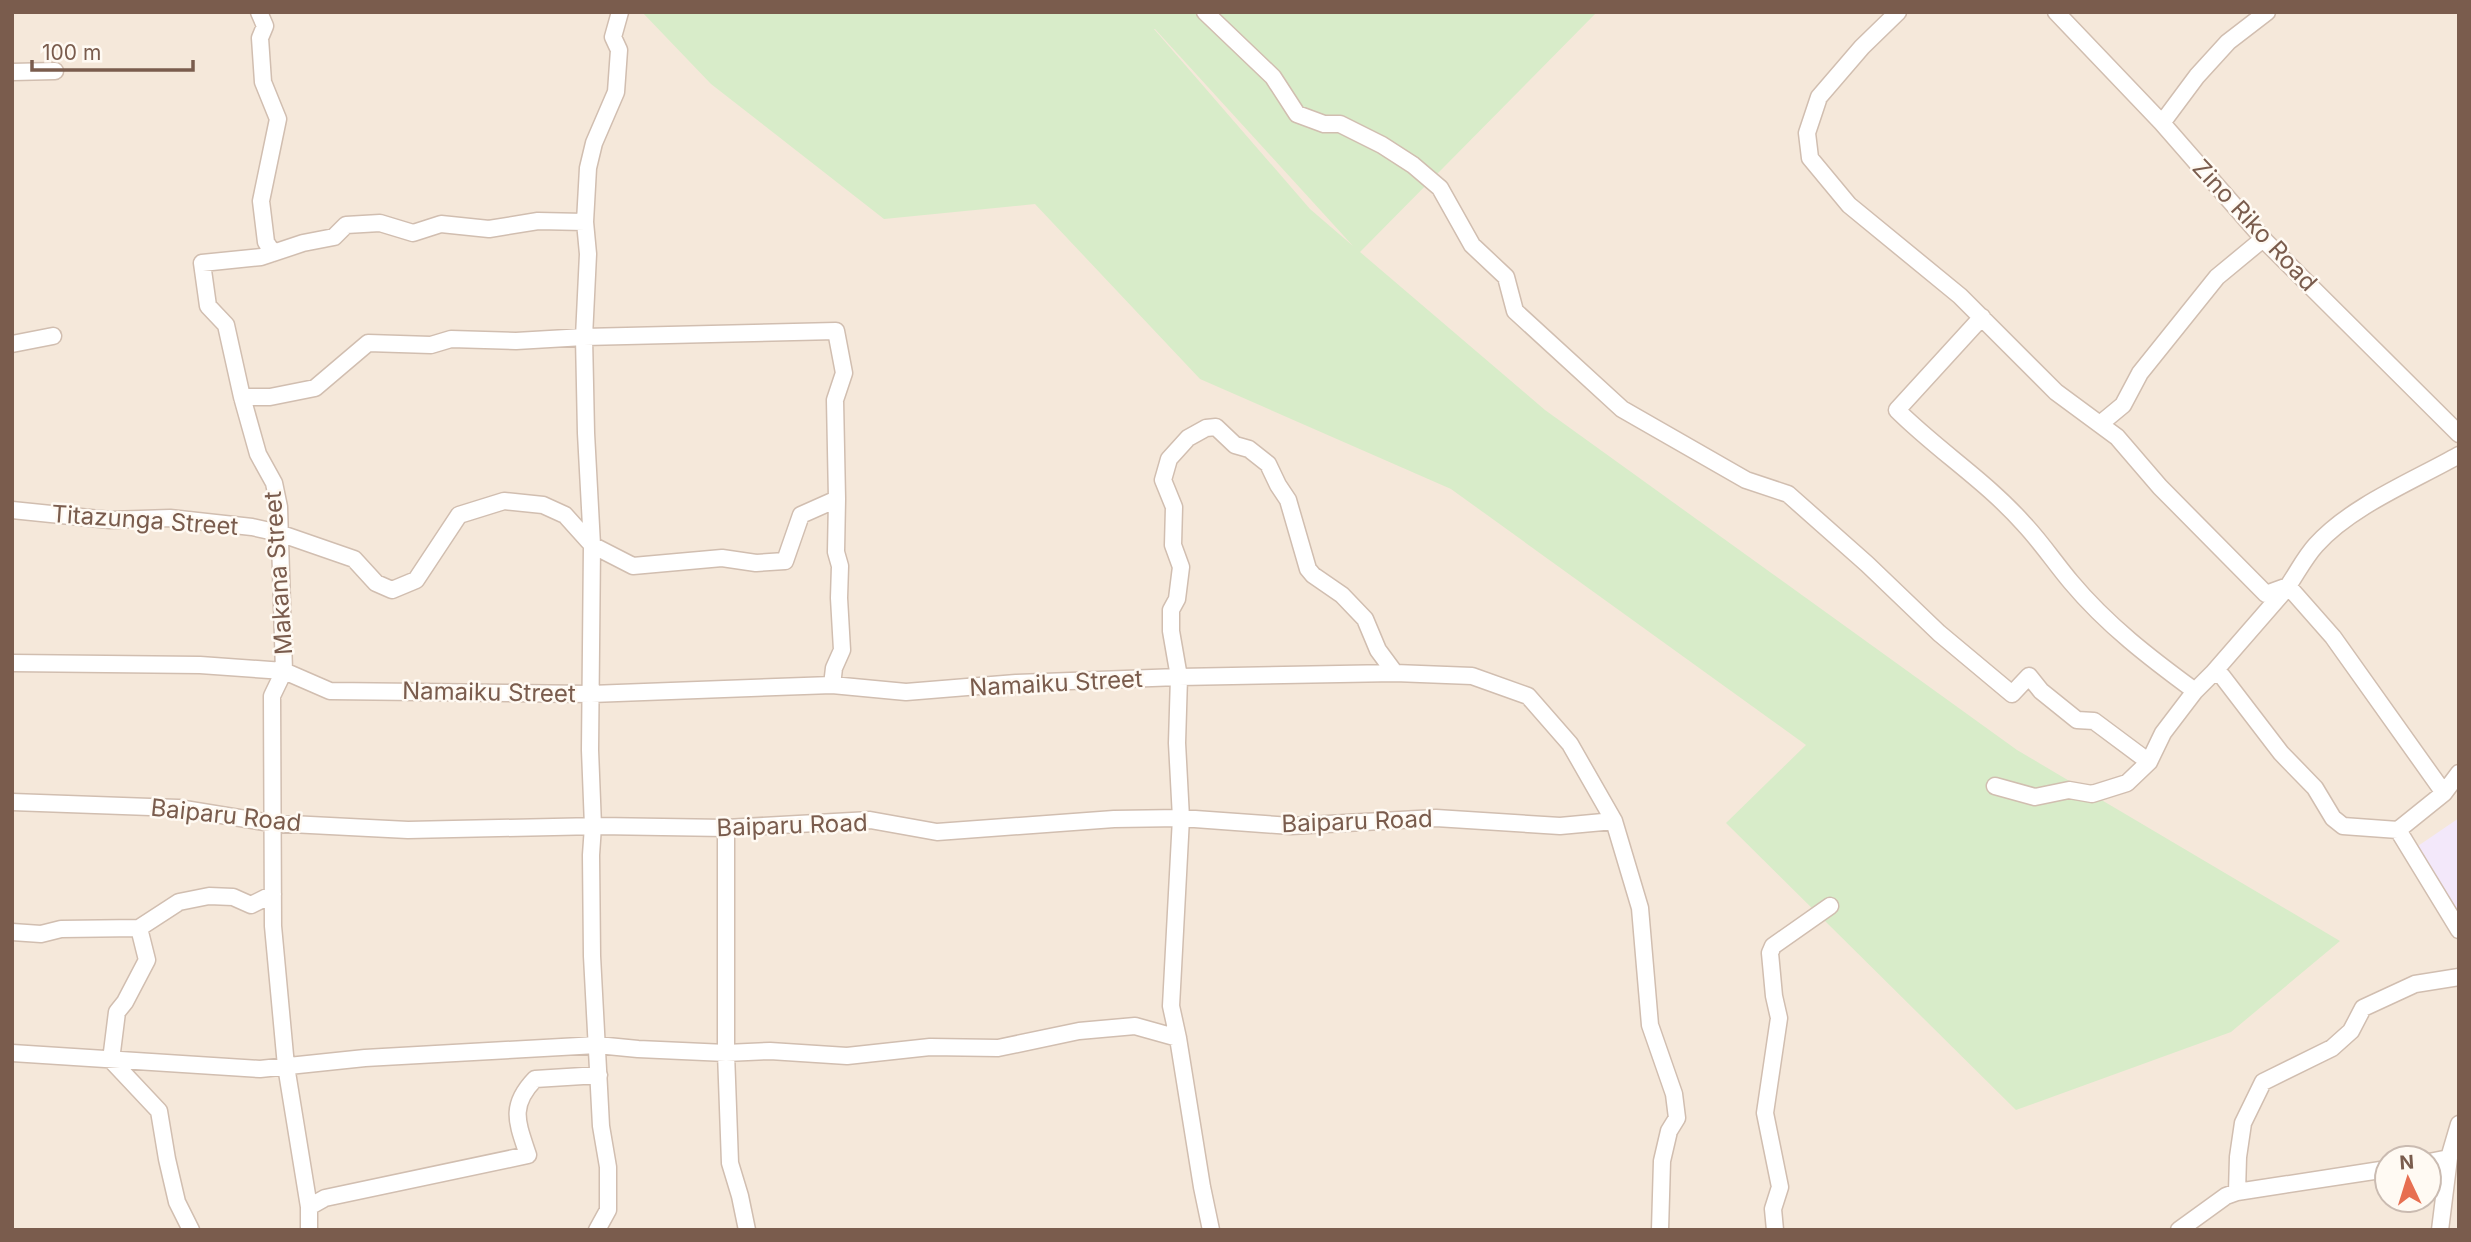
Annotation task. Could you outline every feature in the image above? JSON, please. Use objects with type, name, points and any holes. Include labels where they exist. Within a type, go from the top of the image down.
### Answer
[{"type":"street","points":[[259,12],[265,26],[260,38],[263,82],[278,119],[261,201],[266,242],[273,253],[334,237],[346,225],[380,223],[413,233],[441,224],[489,229],[538,221],[585,222]]},
{"type":"street","points":[[597,1230],[608,1210],[608,1167],[601,1126],[592,956],[592,545],[587,497],[584,337],[589,254],[585,222],[588,168],[594,143],[616,92],[620,50],[613,37],[615,22],[620,12]]},
{"type":"street","points":[[1205,12],[1273,77],[1297,114],[1324,124],[1340,124],[1382,145],[1413,165],[1440,188],[1472,245],[1506,277],[1515,311],[1622,410],[1746,480],[1788,494],[1939,633],[2012,694],[2029,676],[2041,691],[2077,720],[2094,720],[2149,762]]},
{"type":"street","points":[[1898,12],[1862,47],[1819,97],[1807,133],[1810,158],[1849,205],[1960,296],[2056,392],[2117,437],[2160,487],[2266,594],[2288,586]]},
{"type":"street","name":"Zino Riko Road","points":[[2056,12],[2162,123],[2263,239],[2459,434]]},
{"type":"street","points":[[2162,123],[2197,76],[2228,42],[2267,12]]},
{"type":"street","points":[[12,72],[55,71]]},
{"type":"street","points":[[2100,424],[2123,405],[2140,373],[2217,277],[2263,239]]},
{"type":"street","name":"Makana Street","points":[[273,253],[261,257],[202,263],[208,306],[226,325],[258,454],[274,483],[279,507],[284,671],[272,696],[273,926],[286,1066],[309,1207],[309,1230]]},
{"type":"street","points":[[1982,317],[1897,410],[1915,428],[1988,487],[2025,524],[2072,584],[2118,632],[2195,691]]},
{"type":"street","points":[[242,397],[270,397],[315,388],[368,343],[431,345],[451,339],[516,341],[836,331],[844,373],[835,400],[836,552],[840,566],[842,650],[834,668],[832,685]]},
{"type":"street","points":[[12,344],[52,336]]},
{"type":"street","points":[[1211,1230],[1171,1006],[1181,818],[1177,743],[1179,677],[1171,631],[1171,610],[1177,599],[1181,566],[1173,545],[1174,507],[1163,480],[1169,459],[1188,438],[1206,428],[1216,427],[1235,444],[1250,449],[1268,464],[1288,500],[1308,569],[1342,595],[1365,619],[1378,650],[1395,673]]},
{"type":"street","points":[[1995,786],[2035,797],[2069,790],[2092,794],[2127,783],[2149,762],[2163,733],[2195,691],[2288,586],[2316,545],[2374,501],[2459,455]]},
{"type":"street","name":"Titazunga Street","points":[[12,510],[110,520],[170,518],[252,527],[279,533],[354,559],[376,583],[392,590],[416,580],[459,516],[504,500],[543,505],[565,515],[592,545],[633,566],[722,558],[756,563],[785,561],[801,515],[837,499]]},
{"type":"street","points":[[2288,586],[2333,637],[2444,793]]},
{"type":"street","name":"Namaiku Street","points":[[12,663],[200,665],[284,671],[330,691],[592,694],[832,685],[906,692],[1016,683],[1179,677],[1395,673],[1472,676],[1528,696],[1570,744],[1614,821],[1640,908],[1650,1025],[1674,1094],[1677,1118],[1669,1131],[1662,1161],[1660,1230]]},
{"type":"street","points":[[2213,673],[2222,676],[2231,686],[2281,753],[2315,788],[2333,818],[2343,826],[2398,830],[2444,793],[2459,774]]},
{"type":"street","name":"Baiparu Road","points":[[12,802],[178,808],[271,823],[408,830],[593,826],[726,828],[870,820],[937,832],[1114,819],[1181,818],[1292,826],[1436,818],[1560,826],[1614,821]]},
{"type":"street","points":[[726,828],[726,1053],[730,1163],[747,1230]]},
{"type":"street","points":[[2398,830],[2459,930]]},
{"type":"street","points":[[12,932],[41,934],[61,929],[139,928],[179,902],[209,897],[233,898],[251,905],[274,894]]},
{"type":"street","points":[[1775,1230],[1773,1209],[1780,1187],[1765,1113],[1779,1018],[1770,953],[1773,946],[1830,906]]},
{"type":"street","points":[[111,1060],[117,1012],[147,960],[139,928]]},
{"type":"street","points":[[2237,1192],[2243,1123],[2263,1082],[2332,1048],[2351,1031],[2363,1008],[2415,984],[2459,977]]},
{"type":"street","points":[[12,1053],[260,1069],[365,1058],[597,1045],[726,1053],[770,1051],[847,1056],[930,1047],[998,1048],[1079,1031],[1135,1026],[1178,1038]]},
{"type":"street","points":[[111,1060],[159,1111],[177,1202],[191,1230]]},
{"type":"street","points":[[309,1207],[325,1198],[528,1155],[515,1111],[524,1090],[535,1079],[599,1076]]},
{"type":"street","points":[[2440,1230],[2449,1158],[2459,1124]]},
{"type":"street","points":[[2443,1159],[2449,1158]]},
{"type":"street","points":[[2179,1230],[2225,1196],[2237,1192],[2373,1171]]},
{"type":"shaded area","points":[[12,12],[2459,12],[2459,1229],[12,1230]]},
{"type":"shaded area","points":[[2459,818],[2459,924],[2412,850]]},
{"type":"green space","points":[[642,12],[1597,12],[1360,252],[1545,410],[2017,750],[2340,941],[2231,1032],[2016,1110],[1726,823],[1806,745],[1451,489],[1200,379],[1035,204],[884,219],[711,84]],"holes":[[[1155,29],[1353,246],[1310,209]]]}]
